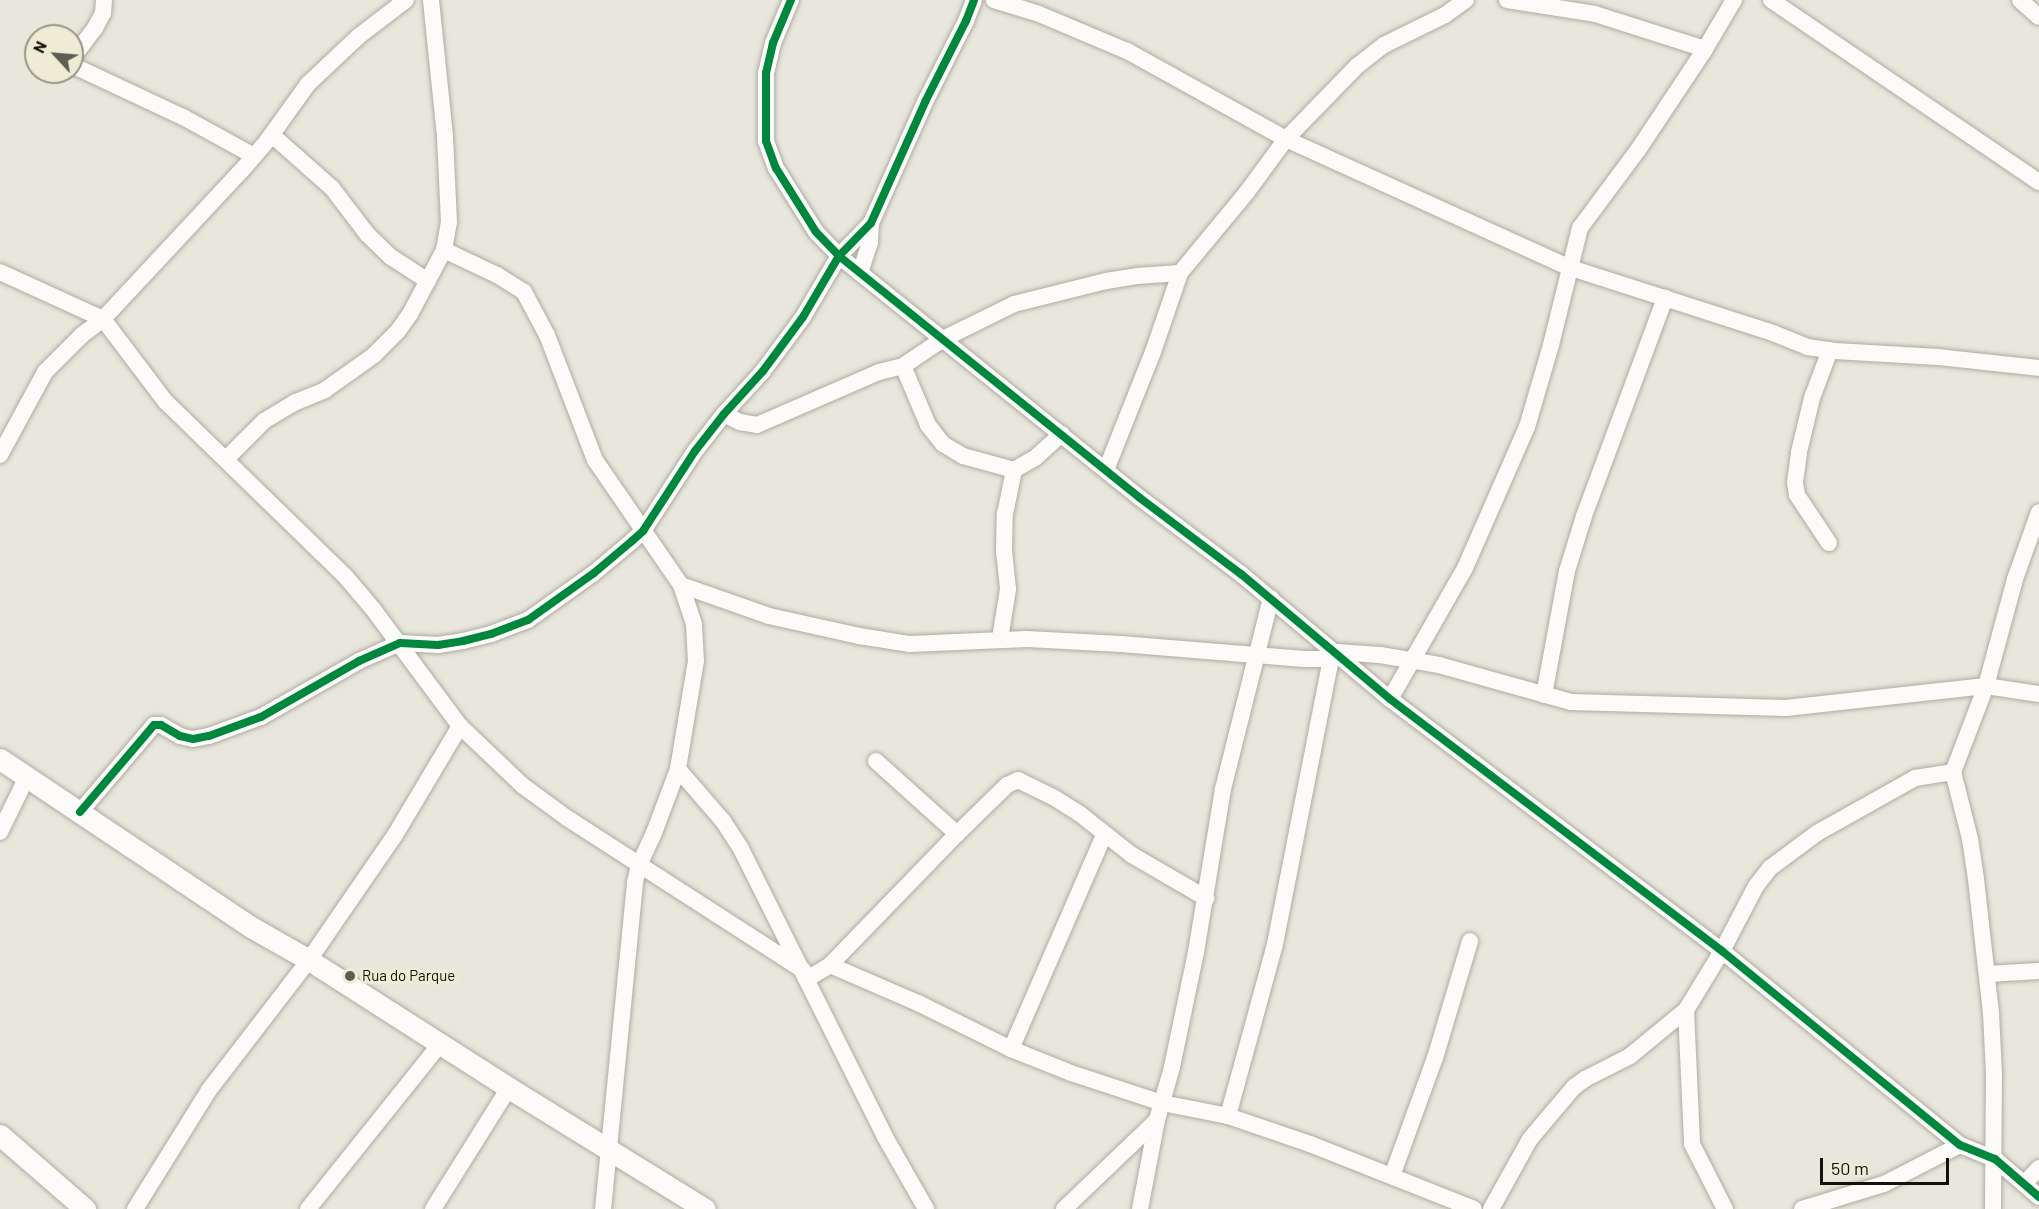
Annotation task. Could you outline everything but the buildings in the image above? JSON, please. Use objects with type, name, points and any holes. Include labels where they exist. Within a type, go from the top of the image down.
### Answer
[{"type":"street","points":[[104,0],[103,13],[95,28],[73,57],[74,66],[183,117],[254,156]]},
{"type":"street","points":[[0,455],[45,372],[82,335],[103,319],[254,156],[272,135],[308,84],[359,36],[406,0]]},
{"type":"street","points":[[226,459],[264,421],[296,402],[325,390],[374,355],[398,331],[444,250],[449,222],[445,147],[431,0]]},
{"type":"street","points":[[791,0],[773,43],[766,73],[766,141],[776,168],[810,223],[839,256],[1106,470],[1271,598],[1334,656],[1722,951],[1960,1145],[1995,1159],[2039,1197]]},
{"type":"street","points":[[80,812],[154,725],[161,725],[193,739],[209,736],[261,717],[359,661],[400,643],[438,645],[463,641],[528,621],[594,573],[643,531],[695,451],[724,414],[763,371],[796,326],[839,256],[871,223],[974,0]]},
{"type":"street","points":[[994,0],[1039,14],[1127,51],[1286,139],[1571,268],[1807,347],[1938,357],[2039,368]]},
{"type":"street","points":[[1106,470],[1153,352],[1180,273],[1247,192],[1286,139],[1357,66],[1384,45],[1445,15],[1466,0]]},
{"type":"street","points":[[1507,0],[1595,14],[1705,49]]},
{"type":"street","points":[[1390,699],[1465,568],[1527,428],[1580,228],[1638,150],[1705,49],[1734,0]]},
{"type":"street","points":[[1771,0],[2039,182]]},
{"type":"street","points":[[2020,0],[2039,17]]},
{"type":"street","points":[[272,135],[332,188],[367,234],[391,257],[428,281]]},
{"type":"street","points":[[860,273],[870,242],[871,223]]},
{"type":"street","points":[[444,250],[497,275],[524,292],[547,335],[595,460],[681,585],[694,624],[696,661],[678,769],[639,865],[634,883],[603,1209]]},
{"type":"street","points":[[0,272],[103,319],[165,401],[201,439],[226,459],[345,576],[400,643],[460,726],[522,785],[805,975]]},
{"type":"street","points":[[724,414],[740,422],[757,425],[879,372],[903,366],[943,339],[1014,304],[1106,281],[1146,274],[1180,273]]},
{"type":"street","points":[[1544,695],[1567,572],[1584,516],[1665,298]]},
{"type":"street","points":[[1829,543],[1797,495],[1795,482],[1799,452],[1810,409],[1830,350]]},
{"type":"street","points":[[903,366],[928,424],[943,444],[963,456],[1014,470],[1035,458],[1062,434]]},
{"type":"street","points":[[1000,639],[1008,589],[1004,553],[1005,514],[1014,470]]},
{"type":"street","points":[[1993,1209],[1995,1159],[1993,1053],[1987,974],[1970,839],[1953,772],[1986,686],[2015,579],[2039,512]]},
{"type":"street","points":[[681,585],[769,616],[859,636],[910,644],[1000,639],[1121,644],[1256,655],[1413,658],[1571,702],[1786,708],[1986,686],[2039,694]]},
{"type":"street","points":[[1140,1209],[1157,1120],[1172,1067],[1206,898],[1223,789],[1271,598]]},
{"type":"street","points":[[1228,1116],[1275,944],[1334,656]]},
{"type":"street","points":[[135,1209],[209,1090],[309,960],[395,835],[460,726]]},
{"type":"street","points":[[0,759],[250,927],[309,960],[705,1209]]},
{"type":"street","points":[[876,761],[957,834]]},
{"type":"street","points":[[678,769],[723,821],[741,849],[885,1137],[926,1209]]},
{"type":"street","points":[[1491,1209],[1530,1139],[1574,1087],[1630,1056],[1686,1010],[1722,951],[1756,886],[1770,868],[1817,833],[1915,778],[1953,772]]},
{"type":"street","points":[[0,832],[27,777]]},
{"type":"street","points":[[805,975],[830,965],[957,834],[1007,785],[1018,780],[1031,785],[1080,814],[1132,855],[1206,898]]},
{"type":"street","points":[[1011,1049],[1104,835]]},
{"type":"street","points":[[1392,1176],[1435,1058],[1470,942]]},
{"type":"street","points":[[830,965],[918,1003],[1011,1049],[1071,1073],[1162,1103],[1228,1116],[1392,1176],[1474,1209]]},
{"type":"street","points":[[1987,974],[2039,971]]},
{"type":"street","points":[[1686,1010],[1692,1144],[1725,1209]]},
{"type":"street","points":[[308,1209],[441,1043]]},
{"type":"street","points":[[433,1209],[510,1088]]},
{"type":"street","points":[[1064,1209],[1157,1120]]},
{"type":"street","points":[[0,1135],[85,1209]]},
{"type":"street","points":[[1802,1209],[1884,1184],[1960,1145]]},
{"type":"street","points":[[2024,1184],[2039,1168]]},
{"type":"cycle path","points":[[791,0],[773,43],[766,73],[766,141],[776,168],[816,232],[839,256],[1140,498],[1241,574],[1390,699],[1722,951],[1960,1145],[1995,1159],[2039,1197]]},
{"type":"cycle path","points":[[80,812],[154,725],[161,725],[180,736],[193,739],[209,736],[261,717],[359,661],[400,643],[438,645],[463,641],[491,634],[528,620],[594,573],[632,541],[643,531],[695,451],[724,414],[763,371],[803,317],[839,256],[871,223],[974,0]]},
{"type":"place","name":"Rua do Parque","points":[[350,976]]}]
